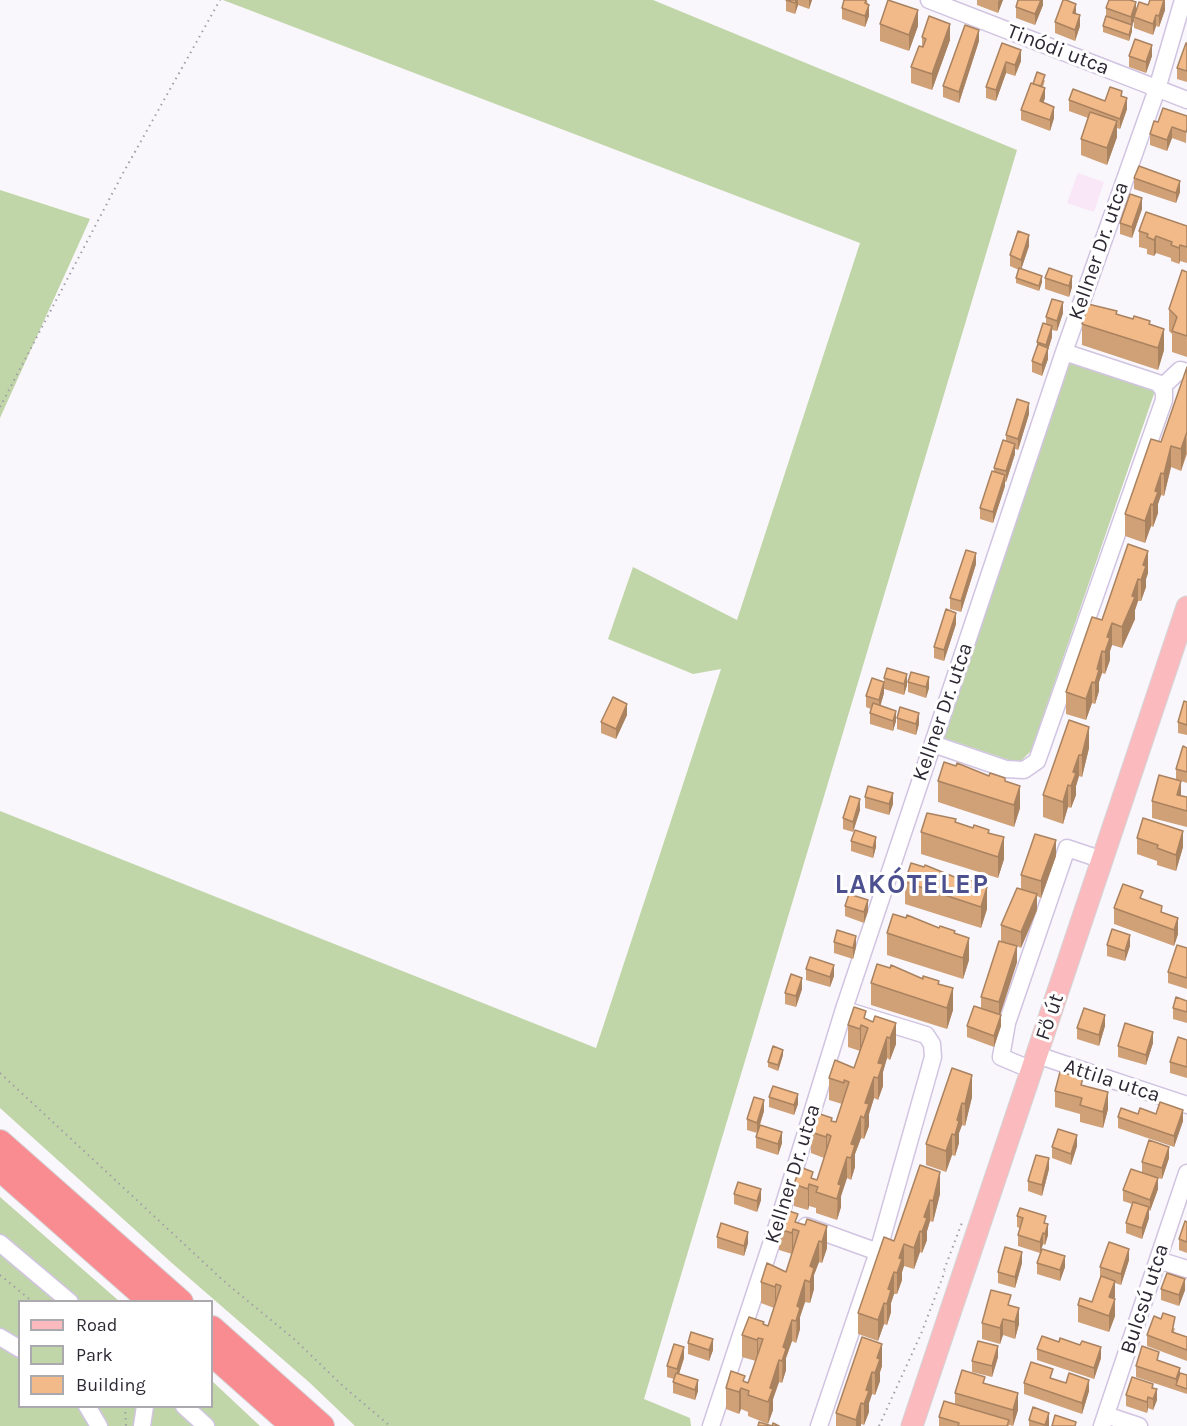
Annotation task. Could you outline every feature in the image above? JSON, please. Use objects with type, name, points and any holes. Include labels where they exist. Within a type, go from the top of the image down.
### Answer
[{"type":"highway","points":[[0,1142],[179,1300]]},
{"type":"highway","points":[[0,1169],[149,1300]]},
{"type":"highway","points":[[213,1329],[322,1426]]},
{"type":"highway","points":[[213,1355],[293,1426]]},
{"type":"main road","name":"Fő út","points":[[912,1426],[1103,860],[1183,637],[1187,607]]},
{"type":"main road","points":[[902,1426],[934,1358]]},
{"type":"street","name":"Tinódi utca","points":[[929,0],[1187,100]]},
{"type":"street","name":"Kellner Dr. utca","points":[[711,1426],[780,1217],[844,1009],[1064,352],[1157,89],[1184,0]]},
{"type":"street","points":[[933,744],[1006,770],[1024,770],[1037,761],[1164,400],[1162,387],[1158,383],[1064,352]]},
{"type":"street","points":[[1162,387],[1180,370],[1187,372]]},
{"type":"street","name":"Attila utca","points":[[1103,860],[1061,846],[1007,1023],[1001,1057],[1035,1063],[1187,1106]]},
{"type":"street","points":[[819,1426],[878,1252],[933,1057],[932,1044],[926,1035],[844,1009]]},
{"type":"street","name":"Bulcsú utca","points":[[1104,1420],[1187,1173]]},
{"type":"street","points":[[780,1217],[878,1252]]},
{"type":"street","points":[[0,1243],[68,1300]]},
{"type":"street","points":[[1158,1260],[1187,1269]]},
{"type":"street","points":[[0,1337],[18,1348]]},
{"type":"street","points":[[88,1408],[99,1426]]},
{"type":"street","points":[[142,1426],[145,1408]]},
{"type":"street","points":[[185,1408],[206,1426]]},
{"type":"street","points":[[1104,1420],[1139,1426]]},
{"type":"path","points":[[0,407],[122,175],[220,0]]},
{"type":"path","points":[[0,1073],[226,1283],[294,1339],[343,1386],[390,1426]]},
{"type":"path","points":[[879,1426],[921,1335],[944,1270],[962,1276]]},
{"type":"path","points":[[0,1275],[31,1300]]},
{"type":"path","points":[[125,1408],[126,1426]]},
{"type":"shaded area","points":[[1078,173],[1104,182],[1094,212],[1067,203]]},
{"type":"green space","points":[[223,0],[653,0],[1017,150],[644,1399],[690,1418],[691,1426],[355,1426],[310,1383],[173,1264],[0,1108],[0,811],[596,1048],[721,669],[693,674],[608,639],[633,567],[737,620],[860,243]]},
{"type":"green space","points":[[0,190],[90,219],[0,418]]},
{"type":"green space","points":[[1070,359],[1155,391],[1031,751],[1021,761],[1009,760],[944,738]]},
{"type":"green space","points":[[0,1197],[118,1300],[18,1300],[18,1408],[213,1408],[213,1382],[260,1426],[0,1426]]},
{"type":"building","points":[[844,0],[866,0],[865,3],[869,5],[865,16],[842,8]]},
{"type":"building","points":[[888,0],[918,10],[909,35],[880,24]]},
{"type":"building","points":[[1018,0],[1041,0],[1035,14],[1016,7]]},
{"type":"building","points":[[1063,0],[1076,4],[1073,13],[1080,15],[1075,30],[1055,22]]},
{"type":"building","points":[[1109,0],[1136,2],[1131,17],[1106,8]]},
{"type":"building","points":[[1150,0],[1164,0],[1159,16],[1156,15],[1153,24],[1134,17],[1139,2],[1148,5]]},
{"type":"building","points":[[929,16],[950,24],[932,74],[911,67],[919,46],[923,47],[926,39],[922,37]]},
{"type":"building","points":[[1106,16],[1132,25],[1129,35],[1103,26]]},
{"type":"building","points":[[965,25],[979,30],[959,92],[943,86]]},
{"type":"building","points":[[1135,39],[1152,45],[1146,62],[1129,56]]},
{"type":"building","points":[[1002,43],[1021,50],[1015,65],[1006,62],[996,90],[986,87]]},
{"type":"building","points":[[1187,43],[1187,71],[1177,68]]},
{"type":"building","points":[[1037,72],[1045,75],[1041,86],[1033,84]]},
{"type":"building","points":[[1031,83],[1045,88],[1040,101],[1054,107],[1050,120],[1021,110]]},
{"type":"building","points":[[1110,87],[1122,91],[1121,96],[1127,98],[1120,119],[1069,100],[1073,89],[1105,101]]},
{"type":"building","points":[[1163,108],[1187,116],[1186,132],[1172,127],[1167,140],[1150,134],[1154,121],[1158,122]]},
{"type":"building","points":[[1090,112],[1117,121],[1107,148],[1081,139]]},
{"type":"building","points":[[1139,166],[1180,181],[1176,193],[1134,178]]},
{"type":"building","points":[[1130,194],[1142,198],[1132,227],[1120,223]]},
{"type":"building","points":[[1146,212],[1187,226],[1187,247],[1180,245],[1179,248],[1171,245],[1172,242],[1156,236],[1154,240],[1147,237],[1148,234],[1139,231]]},
{"type":"building","points":[[1018,231],[1029,235],[1021,260],[1010,255]]},
{"type":"building","points":[[1019,268],[1042,276],[1039,286],[1016,278]]},
{"type":"building","points":[[1049,268],[1072,276],[1069,286],[1045,278]]},
{"type":"building","points":[[1182,270],[1187,272],[1187,336],[1172,331],[1177,317],[1169,309]]},
{"type":"building","points":[[1052,299],[1063,302],[1057,321],[1046,317]]},
{"type":"building","points":[[1088,304],[1117,311],[1116,314],[1133,319],[1134,316],[1150,321],[1149,324],[1164,329],[1158,348],[1082,324]]},
{"type":"building","points":[[1043,323],[1052,326],[1046,345],[1037,342]]},
{"type":"building","points":[[1038,344],[1048,348],[1042,365],[1032,361]]},
{"type":"building","points":[[1187,367],[1187,432],[1181,449],[1171,446],[1164,474],[1161,473],[1155,491],[1158,492],[1145,521],[1125,514],[1151,439],[1161,442]]},
{"type":"building","points":[[1017,399],[1029,403],[1018,439],[1006,435]]},
{"type":"building","points":[[1003,440],[1015,444],[1006,471],[994,468]]},
{"type":"building","points":[[992,471],[1005,475],[993,512],[980,508]]},
{"type":"building","points":[[1128,544],[1148,551],[1143,565],[1146,566],[1141,580],[1138,579],[1132,596],[1135,597],[1122,627],[1112,623],[1107,637],[1110,638],[1105,652],[1102,651],[1095,683],[1092,682],[1086,699],[1066,692],[1092,617],[1102,620]]},
{"type":"building","points":[[966,550],[976,553],[961,601],[950,598]]},
{"type":"building","points":[[946,609],[956,613],[944,650],[934,647]]},
{"type":"building","points":[[887,668],[907,674],[904,684],[884,678]]},
{"type":"building","points":[[911,672],[929,677],[926,687],[908,682]]},
{"type":"building","points":[[872,678],[884,682],[879,700],[866,696]]},
{"type":"building","points":[[613,697],[627,704],[616,729],[601,722]]},
{"type":"building","points":[[1184,701],[1187,702],[1187,725],[1178,722]]},
{"type":"building","points":[[873,703],[896,711],[893,721],[870,713]]},
{"type":"building","points":[[900,707],[919,713],[916,724],[897,718]]},
{"type":"building","points":[[1069,720],[1089,727],[1082,755],[1079,755],[1073,772],[1076,773],[1071,786],[1068,785],[1063,802],[1043,795]]},
{"type":"building","points":[[1183,746],[1187,748],[1187,772],[1176,769]]},
{"type":"building","points":[[944,762],[956,766],[957,763],[989,776],[990,773],[1020,786],[1014,805],[938,781]]},
{"type":"building","points":[[1159,775],[1181,781],[1177,795],[1187,797],[1187,811],[1152,801]]},
{"type":"building","points":[[868,786],[893,793],[889,804],[865,797]]},
{"type":"building","points":[[850,796],[860,799],[853,822],[843,818]]},
{"type":"building","points":[[927,813],[956,819],[955,822],[973,828],[974,825],[989,830],[988,833],[1004,837],[998,857],[921,832]]},
{"type":"building","points":[[1143,818],[1183,831],[1176,855],[1157,848],[1158,845],[1137,838]]},
{"type":"building","points":[[855,830],[876,837],[873,848],[851,841]]},
{"type":"building","points":[[1035,834],[1056,840],[1041,881],[1021,875]]},
{"type":"building","points":[[911,863],[924,867],[925,865],[957,878],[958,875],[987,887],[981,907],[905,882]]},
{"type":"building","points":[[1123,884],[1143,891],[1140,898],[1162,906],[1161,912],[1178,918],[1174,930],[1114,908]]},
{"type":"building","points":[[1017,888],[1037,894],[1021,932],[1001,925]]},
{"type":"building","points":[[849,894],[868,900],[864,912],[845,906]]},
{"type":"building","points":[[893,914],[906,918],[907,915],[969,938],[963,958],[887,933]]},
{"type":"building","points":[[1112,929],[1130,935],[1125,951],[1107,945]]},
{"type":"building","points":[[837,930],[856,936],[853,948],[834,942]]},
{"type":"building","points":[[999,941],[1017,946],[999,1002],[981,997]]},
{"type":"building","points":[[1177,945],[1187,948],[1187,978],[1168,972]]},
{"type":"building","points":[[810,957],[834,965],[830,977],[806,969]]},
{"type":"building","points":[[877,964],[890,968],[891,965],[923,979],[923,976],[939,981],[938,984],[953,988],[947,1008],[871,983]]},
{"type":"building","points":[[791,974],[802,978],[796,996],[785,993]]},
{"type":"building","points":[[1176,997],[1187,1001],[1187,1012],[1173,1008]]},
{"type":"building","points":[[974,1006],[1001,1015],[994,1036],[967,1026]]},
{"type":"building","points":[[854,1007],[866,1011],[864,1018],[873,1022],[875,1016],[896,1023],[890,1038],[887,1037],[878,1063],[883,1064],[878,1078],[874,1077],[865,1103],[869,1104],[864,1118],[861,1116],[851,1144],[855,1145],[851,1158],[847,1157],[838,1184],[841,1185],[837,1199],[816,1192],[818,1187],[809,1184],[808,1189],[794,1184],[800,1167],[813,1172],[811,1178],[817,1180],[831,1136],[827,1134],[826,1137],[811,1132],[817,1113],[832,1118],[831,1121],[836,1122],[849,1082],[844,1080],[844,1083],[829,1078],[835,1060],[854,1068],[868,1028],[861,1025],[860,1029],[848,1025]]},
{"type":"building","points":[[1084,1008],[1105,1015],[1099,1035],[1077,1028]]},
{"type":"building","points":[[1125,1023],[1153,1032],[1146,1055],[1118,1046]]},
{"type":"building","points":[[1178,1037],[1187,1040],[1187,1067],[1170,1062]]},
{"type":"building","points":[[773,1046],[783,1050],[778,1065],[768,1062]]},
{"type":"building","points":[[952,1068],[972,1075],[965,1104],[962,1103],[957,1120],[959,1121],[955,1135],[952,1134],[946,1151],[926,1144]]},
{"type":"building","points":[[1060,1072],[1083,1078],[1081,1085],[1108,1092],[1103,1112],[1080,1105],[1082,1098],[1055,1091]]},
{"type":"building","points":[[773,1086],[798,1094],[794,1105],[769,1097]]},
{"type":"building","points":[[754,1097],[764,1100],[757,1123],[747,1119]]},
{"type":"building","points":[[1160,1102],[1183,1110],[1174,1136],[1118,1117],[1121,1108],[1138,1114],[1140,1108],[1156,1114]]},
{"type":"building","points":[[760,1125],[782,1132],[778,1144],[756,1137]]},
{"type":"building","points":[[1058,1129],[1077,1135],[1071,1154],[1052,1147]]},
{"type":"building","points":[[1149,1140],[1169,1147],[1162,1168],[1142,1162]]},
{"type":"building","points":[[1036,1155],[1049,1158],[1042,1185],[1028,1181]]},
{"type":"building","points":[[920,1165],[940,1172],[933,1201],[930,1200],[924,1217],[927,1218],[914,1248],[904,1244],[899,1258],[902,1259],[888,1289],[891,1290],[887,1304],[884,1303],[878,1320],[858,1313],[884,1237],[894,1241]]},
{"type":"building","points":[[1131,1169],[1158,1178],[1150,1200],[1123,1190]]},
{"type":"building","points":[[738,1182],[761,1189],[757,1201],[734,1194]]},
{"type":"building","points":[[1133,1202],[1149,1207],[1142,1228],[1126,1223]]},
{"type":"building","points":[[1020,1208],[1046,1216],[1044,1223],[1048,1224],[1040,1242],[1018,1235],[1023,1218],[1017,1216]]},
{"type":"building","points":[[786,1210],[798,1214],[795,1222],[805,1225],[807,1219],[827,1226],[810,1266],[814,1268],[810,1282],[805,1280],[797,1306],[800,1308],[796,1321],[792,1320],[783,1347],[786,1349],[782,1361],[779,1360],[768,1402],[748,1395],[749,1391],[741,1388],[739,1392],[726,1388],[731,1371],[745,1376],[743,1381],[748,1383],[763,1339],[758,1338],[757,1340],[742,1335],[749,1317],[764,1322],[763,1324],[768,1326],[781,1286],[776,1284],[775,1287],[761,1282],[767,1263],[786,1272],[799,1231],[793,1229],[792,1233],[779,1229]]},
{"type":"building","points":[[1185,1221],[1187,1222],[1187,1242],[1179,1239]]},
{"type":"building","points":[[721,1223],[748,1232],[744,1246],[717,1237]]},
{"type":"building","points":[[1109,1242],[1129,1249],[1121,1274],[1100,1267]]},
{"type":"building","points":[[1005,1247],[1022,1252],[1015,1277],[998,1272]]},
{"type":"building","points":[[1042,1249],[1065,1256],[1060,1270],[1037,1263]]},
{"type":"building","points":[[1167,1273],[1185,1279],[1179,1295],[1161,1289]]},
{"type":"building","points":[[1101,1276],[1115,1281],[1109,1297],[1115,1299],[1109,1316],[1078,1305],[1080,1298],[1092,1302]]},
{"type":"building","points":[[991,1290],[1011,1295],[1008,1305],[1019,1308],[1015,1322],[1003,1319],[1000,1328],[982,1323]]},
{"type":"building","points":[[1163,1313],[1175,1317],[1172,1332],[1187,1337],[1187,1350],[1147,1335],[1154,1316],[1161,1319]]},
{"type":"building","points":[[691,1332],[713,1339],[709,1350],[688,1343]]},
{"type":"building","points":[[1042,1336],[1059,1342],[1060,1338],[1080,1345],[1082,1341],[1101,1347],[1094,1368],[1037,1349]]},
{"type":"building","points":[[862,1337],[882,1344],[877,1358],[880,1359],[875,1373],[872,1372],[866,1390],[869,1391],[864,1404],[861,1403],[856,1420],[836,1413]]},
{"type":"building","points":[[978,1341],[998,1346],[992,1366],[972,1361]]},
{"type":"building","points":[[674,1344],[684,1347],[677,1369],[667,1366]]},
{"type":"building","points":[[1142,1346],[1159,1352],[1157,1360],[1180,1368],[1176,1379],[1136,1366]]},
{"type":"building","points":[[1031,1362],[1053,1369],[1050,1378],[1066,1383],[1069,1373],[1089,1380],[1082,1403],[1024,1383]]},
{"type":"building","points":[[962,1370],[985,1377],[983,1383],[1018,1393],[1013,1410],[955,1393]]},
{"type":"building","points":[[676,1373],[698,1380],[695,1390],[673,1382]]},
{"type":"building","points":[[1180,1373],[1187,1375],[1187,1389],[1176,1385]]},
{"type":"building","points":[[1132,1377],[1153,1384],[1152,1388],[1157,1389],[1153,1399],[1148,1397],[1147,1402],[1126,1395]]},
{"type":"building","points":[[944,1401],[1009,1420],[1007,1426],[958,1426],[959,1423],[939,1417]]},
{"type":"building","points":[[1033,1407],[1049,1413],[1045,1425],[1029,1420]]},
{"type":"building","points":[[1055,1415],[1076,1422],[1075,1426],[1052,1426]]},
{"type":"building","points":[[759,1422],[772,1426],[758,1426]]},
{"type":"district","name":"LAKÓTELEP","points":[[912,885]]}]
